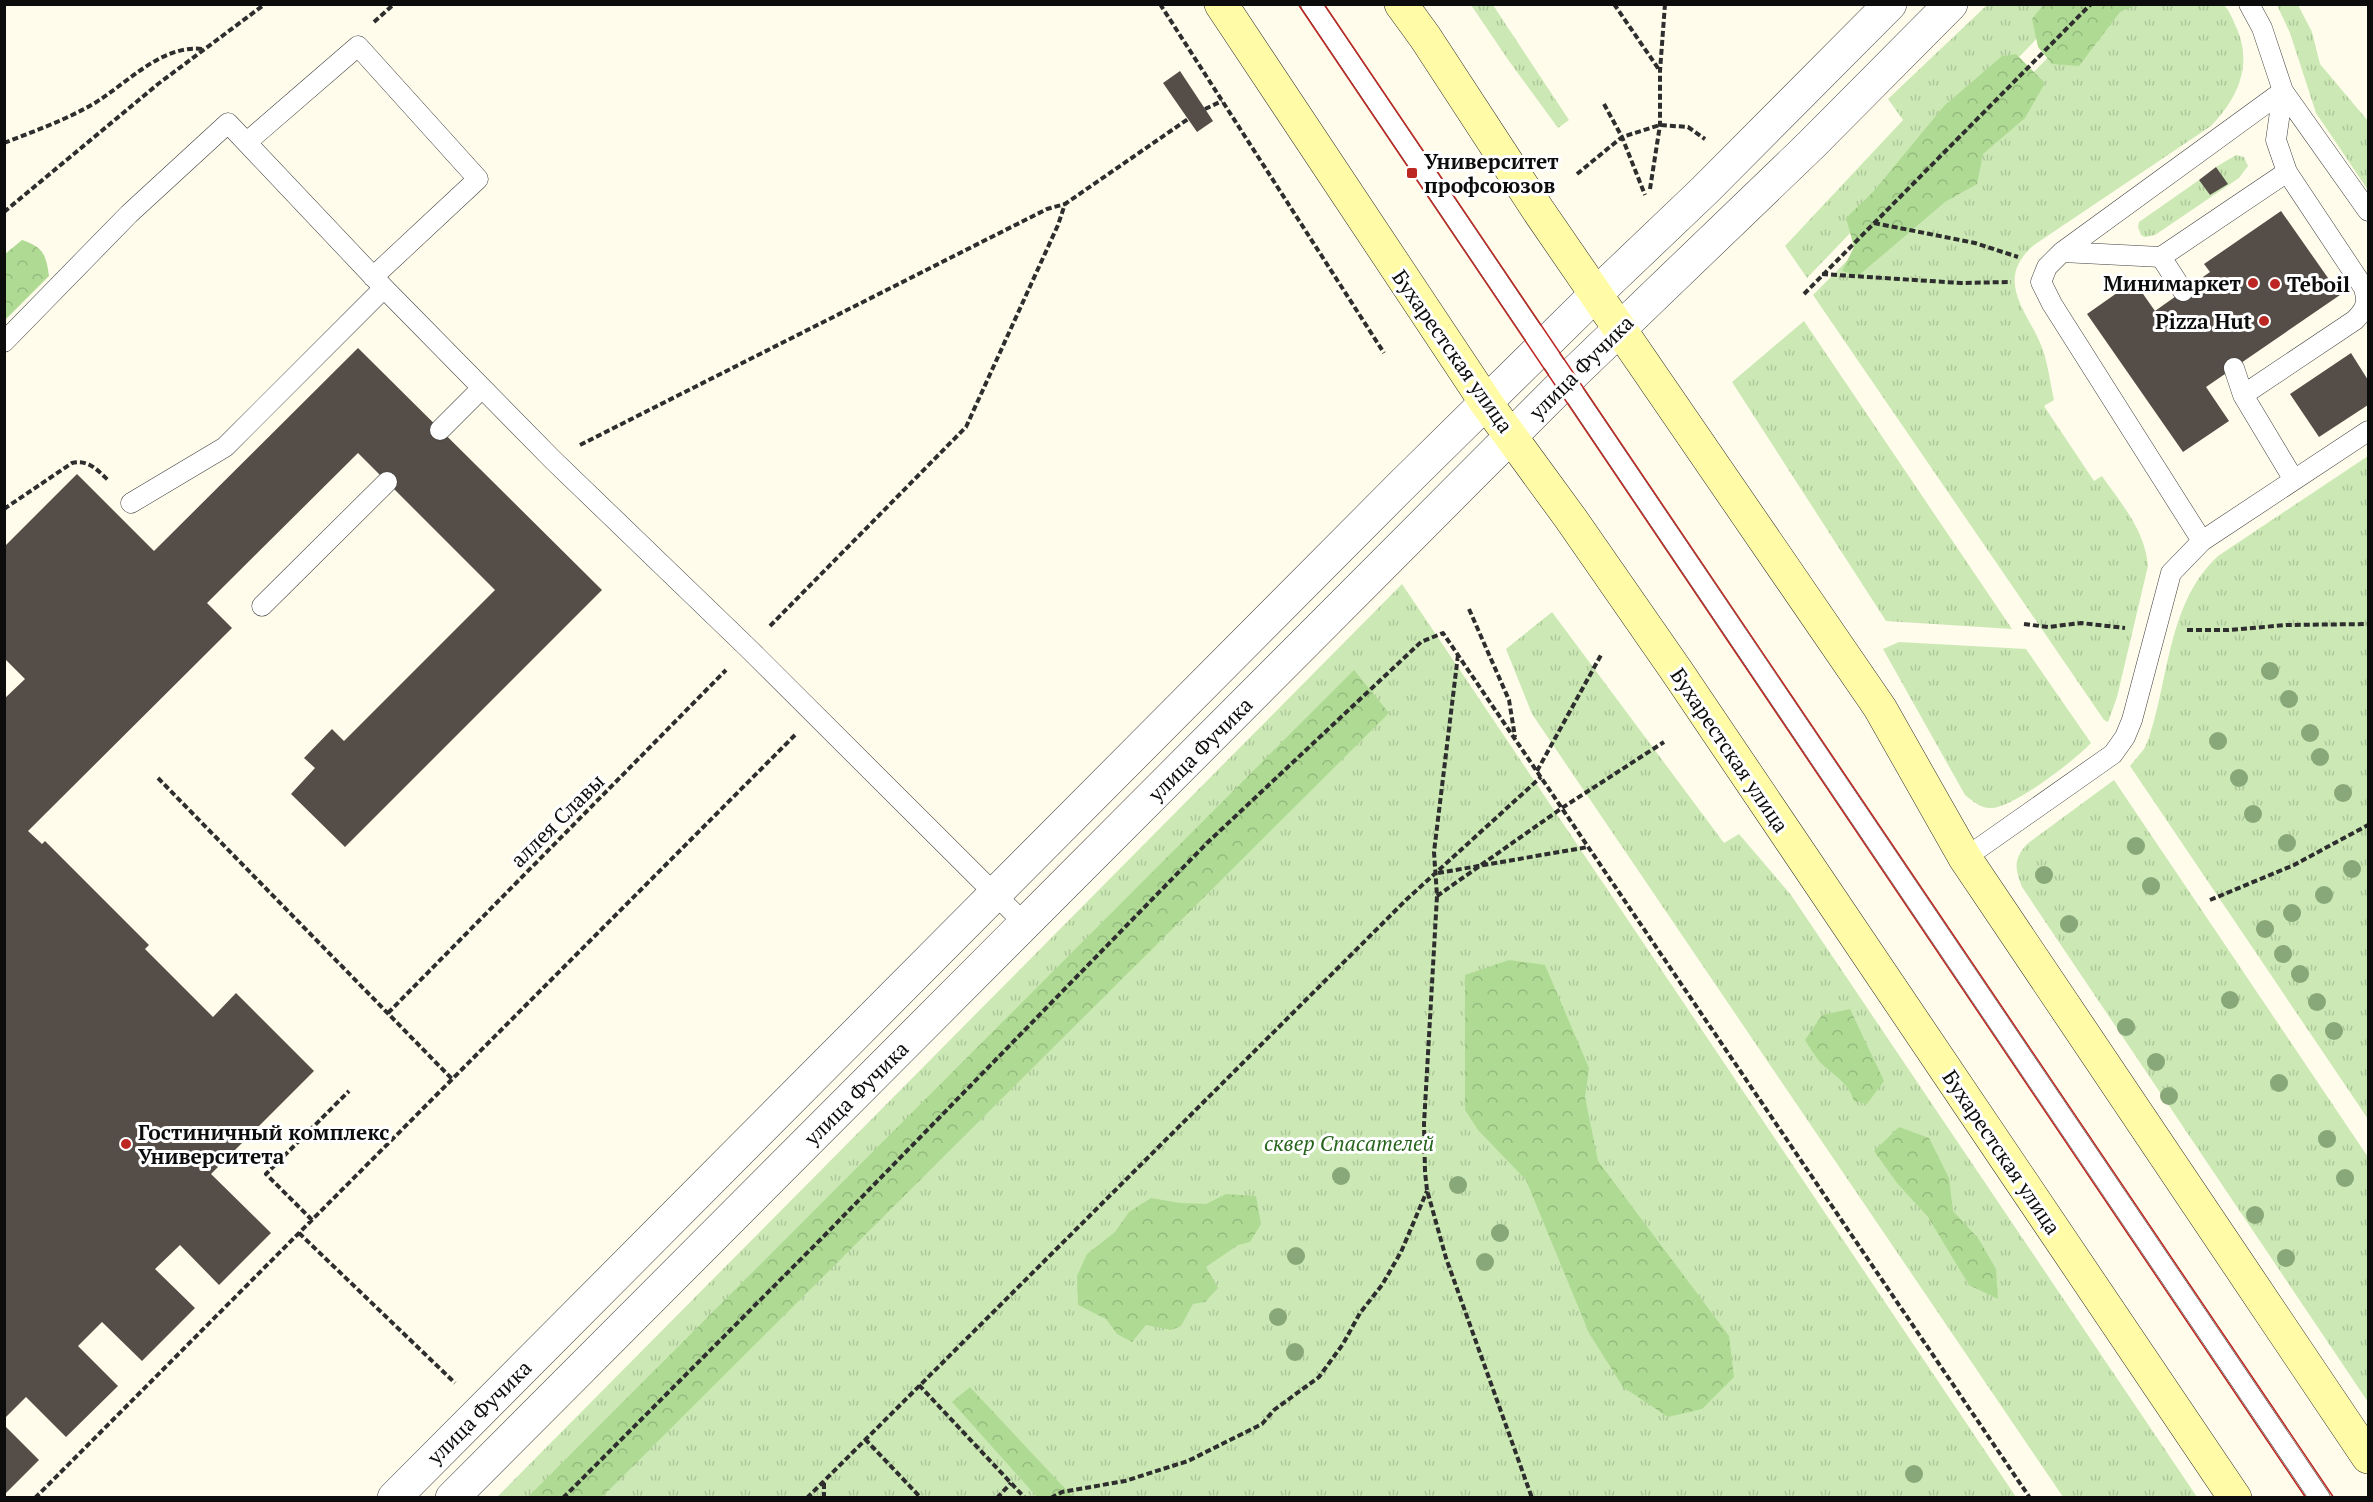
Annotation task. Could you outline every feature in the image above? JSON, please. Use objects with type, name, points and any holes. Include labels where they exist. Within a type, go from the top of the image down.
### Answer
[{"type":"main road","name":"Бухарестская улица","points":[[1221,4],[1487,404],[1685,683],[2235,1497]]},
{"type":"main road","points":[[1401,4],[1538,210],[1880,708],[1965,858],[2368,1456]]},
{"type":"street","name":"улица Фучика","points":[[394,1497],[1401,486],[1705,190],[1890,4]]},
{"type":"street","name":"улица Фучика","points":[[452,1497],[1512,437],[1565,381],[1802,153],[1951,4]]},
{"type":"lane","points":[[1311,4],[2320,1497]]},
{"type":"lane","points":[[2249,4],[2262,28],[2283,91],[2368,211]]},
{"type":"lane","points":[[131,503],[225,447],[378,282],[478,179],[358,46],[247,142]]},
{"type":"lane","points":[[2243,395],[2355,320],[2365,310],[2367,300],[2364,288],[2287,172],[2276,140],[2283,91]]},
{"type":"lane","points":[[2202,541],[2052,304],[2042,282],[2047,267],[2062,252],[2283,91]]},
{"type":"lane","points":[[4,342],[129,214],[228,123],[482,388],[748,648],[1025,924]]},
{"type":"lane","points":[[2062,252],[2161,257],[2287,172]]},
{"type":"lane","points":[[2161,257],[2183,291]]},
{"type":"lane","points":[[2234,369],[2243,395],[2294,480]]},
{"type":"lane","points":[[440,430],[482,388]]},
{"type":"lane","points":[[1965,858],[2113,754],[2125,737],[2132,720],[2171,573],[2202,541],[2368,431]]},
{"type":"lane","points":[[262,606],[387,482]]},
{"type":"path","points":[[4,212],[158,84],[265,4]]},
{"type":"path","points":[[1160,4],[1384,353]]},
{"type":"path","points":[[1614,4],[1660,71]]},
{"type":"path","points":[[1604,104],[1622,137],[1648,201],[1660,125],[1660,71],[1665,4]]},
{"type":"path","points":[[1804,294],[2091,4]]},
{"type":"path","points":[[4,143],[88,108],[158,61],[188,48],[204,50]]},
{"type":"path","points":[[1205,109],[1222,101]]},
{"type":"path","points":[[554,460],[1037,214],[1065,204],[1188,119]]},
{"type":"path","points":[[1577,174],[1622,137],[1660,125],[1688,127],[1708,141]]},
{"type":"path","name":"аллея Славы","points":[[388,1013],[966,427],[1058,225],[1065,204]]},
{"type":"path","points":[[1873,223],[1975,243],[2025,259]]},
{"type":"path","points":[[1822,274],[1961,284],[2021,282]]},
{"type":"path","points":[[4,509],[79,461],[94,466],[131,503]]},
{"type":"path","points":[[1469,609],[1509,700],[1516,741]]},
{"type":"path","points":[[2024,624],[2048,627],[2081,623],[2155,631],[2368,624]]},
{"type":"path","points":[[563,1497],[821,1239],[1225,826],[1421,642],[1443,633],[2030,1497]]},
{"type":"path","points":[[1458,655],[1434,852],[1437,896],[1424,1132],[1427,1191],[1446,1257],[1532,1497]]},
{"type":"path","points":[[1537,771],[1601,656]]},
{"type":"path","points":[[35,1497],[815,716]]},
{"type":"path","points":[[1437,896],[1562,808],[1664,742]]},
{"type":"path","points":[[807,1497],[1407,899],[1540,777]]},
{"type":"path","points":[[158,778],[452,1079]]},
{"type":"path","points":[[2210,900],[2294,865],[2368,825]]},
{"type":"path","points":[[1436,873],[1588,847]]},
{"type":"path","points":[[312,1220],[266,1174],[349,1091]]},
{"type":"path","points":[[1052,1497],[1062,1492],[1149,1474],[1188,1461],[1262,1424],[1274,1410],[1312,1383],[1330,1364],[1360,1313],[1382,1285],[1401,1252],[1427,1191]]},
{"type":"path","points":[[299,1233],[455,1383]]},
{"type":"path","points":[[919,1385],[1025,1497]]},
{"type":"path","points":[[865,1438],[921,1497]]},
{"type":"path","points":[[824,1481],[824,1497]]},
{"type":"path","points":[[997,1497],[1011,1483]]},
{"type":"green space","points":[[2223,4],[2242,43],[2243,69],[2235,93],[2220,116],[2211,126],[2034,245],[2022,258],[2016,270],[2017,295],[2041,345],[2049,372],[2054,400],[2044,406],[2094,481],[2102,476],[2125,508],[2137,529],[2146,553],[2148,566],[2117,697],[2108,722],[2104,720],[1813,295],[2100,5]]},
{"type":"green space","points":[[1471,5],[1493,5],[1569,120],[1558,128]]},
{"type":"green space","points":[[1987,5],[2069,5],[1807,278],[1785,246],[1903,120],[1888,99]]},
{"type":"green space","points":[[2043,5],[2136,5],[2120,12],[2079,66],[2052,64],[2038,47],[2032,19]]},
{"type":"green space","points":[[2277,5],[2298,5],[2312,32],[2320,64],[2368,121],[2368,190],[2316,113],[2290,33]]},
{"type":"green space","points":[[2016,54],[2045,83],[2025,118],[1983,154],[1977,184],[1945,202],[1858,276],[1842,271],[1854,247],[1846,218],[1873,192],[1944,106],[2002,56]]},
{"type":"green space","points":[[2236,155],[2244,157],[2248,166],[2239,178],[2155,235],[2145,237],[2141,235],[2139,222],[2199,180],[2210,195],[2227,184],[2216,167]]},
{"type":"green space","points":[[22,240],[35,245],[42,252],[49,276],[5,320],[5,254]]},
{"type":"green space","points":[[1804,321],[2012,629],[1886,621],[1732,382]]},
{"type":"green space","points":[[2368,456],[2368,1119],[2130,766],[2144,749],[2149,738],[2179,618],[2189,595],[2202,575],[2218,556]]},
{"type":"green space","name":"cквер Спасателей","points":[[1402,584],[2016,1497],[496,1498]]},
{"type":"green space","points":[[1552,612],[1724,843],[1739,834],[1791,895],[2197,1497],[2063,1497],[1532,714],[1506,649]]},
{"type":"green space","points":[[1899,642],[2026,649],[2091,743],[2059,771],[2016,799],[1993,808],[1978,804],[1965,795],[1883,649]]},
{"type":"green space","points":[[1354,670],[1389,713],[602,1497],[528,1497]]},
{"type":"green space","points":[[2114,780],[2368,1157],[2368,1402],[2022,887],[2017,860],[2027,844]]},
{"type":"green space","points":[[1509,960],[1545,965],[1589,1068],[1585,1097],[1598,1161],[1729,1336],[1734,1377],[1702,1409],[1668,1417],[1623,1387],[1589,1333],[1526,1180],[1478,1130],[1465,1110],[1465,975]]},
{"type":"green space","points":[[1850,1009],[1884,1081],[1867,1104],[1854,1101],[1848,1088],[1819,1061],[1805,1040],[1822,1015]]},
{"type":"green space","points":[[1899,1127],[1929,1138],[1949,1178],[1953,1211],[1978,1238],[1996,1269],[1998,1299],[1969,1285],[1928,1217],[1897,1183],[1874,1151]]},
{"type":"green space","points":[[1226,1194],[1256,1196],[1261,1224],[1250,1242],[1238,1245],[1206,1267],[1218,1288],[1205,1302],[1193,1304],[1181,1326],[1171,1330],[1146,1325],[1132,1342],[1117,1334],[1106,1319],[1078,1305],[1077,1276],[1087,1254],[1115,1232],[1129,1212],[1151,1198],[1180,1203],[1206,1204]]},
{"type":"green space","points":[[970,1387],[1073,1497],[1037,1497],[952,1402]]},
{"type":"building","points":[[1180,71],[1213,121],[1197,132],[1163,83]]},
{"type":"building","points":[[2216,167],[2228,184],[2210,195],[2199,180]]},
{"type":"building","points":[[2281,211],[2340,295],[2206,387],[2229,421],[2183,452],[2087,314],[2134,281],[2155,311],[2210,272],[2204,264]]},
{"type":"building","points":[[358,348],[602,590],[345,847],[291,794],[315,768],[304,758],[332,729],[344,741],[495,590],[358,453],[207,603],[232,628],[28,831],[42,844],[45,841],[149,945],[145,949],[213,1017],[236,993],[314,1071],[211,1174],[271,1233],[219,1285],[180,1245],[155,1269],[195,1308],[142,1361],[102,1322],[78,1346],[118,1386],[66,1437],[26,1397],[4,1419],[4,699],[25,679],[4,658],[4,547],[77,474],[154,551]]},
{"type":"building","points":[[2351,353],[2368,380],[2368,405],[2319,437],[2290,394]]},
{"type":"building","points":[[4,1425],[39,1460],[4,1495]]},
{"type":"tram line","points":[[1298,4],[2306,1498]]},
{"type":"tram line","points":[[1324,4],[2334,1498]]},
{"type":"place","name":"Университет профсоюзов","points":[[1412,173]]},
{"type":"place","name":"Минимаркет","points":[[2253,283]]},
{"type":"place","name":"Teboil","points":[[2275,284]]},
{"type":"place","name":"Pizza Hut","points":[[2264,321]]},
{"type":"place","name":"Гостиничный комплекс Университета","points":[[126,1144]]}]
